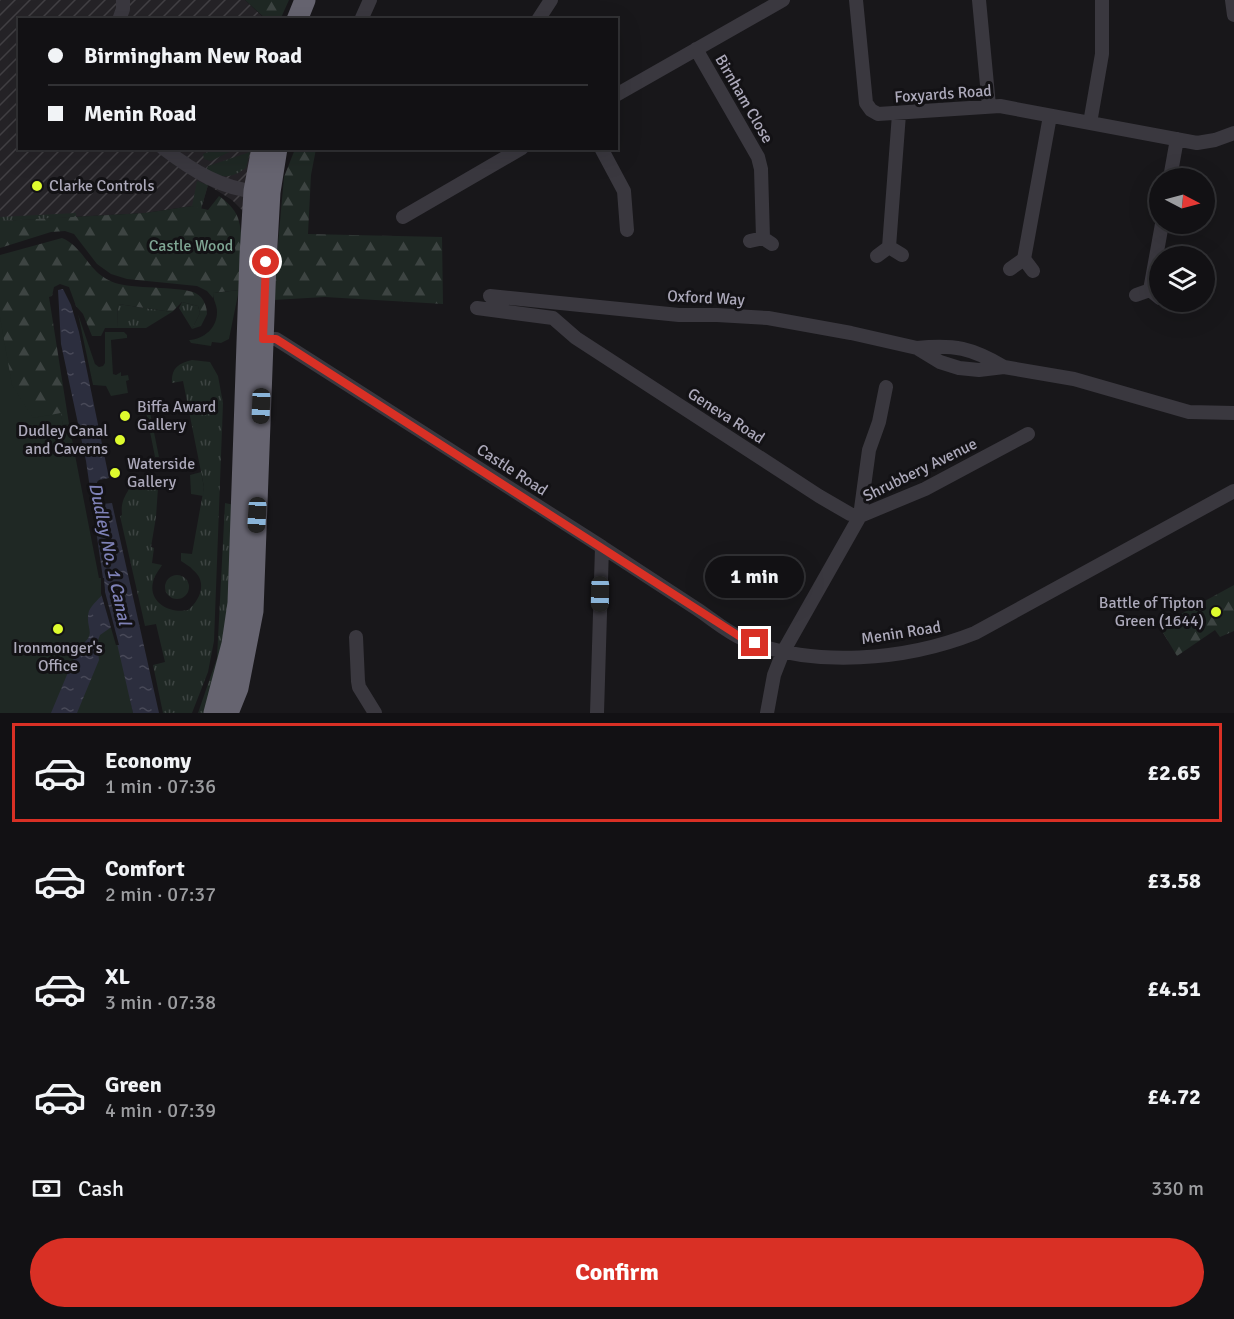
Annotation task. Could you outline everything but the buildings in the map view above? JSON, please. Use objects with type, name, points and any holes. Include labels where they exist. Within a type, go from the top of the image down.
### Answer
[{"type":"highway","points":[[298,18],[305,0]]},
{"type":"highway","points":[[313,18],[319,0]]},
{"type":"highway","points":[[228,713],[243,668],[253,611],[263,339],[262,150]]},
{"type":"highway","points":[[214,713],[232,644],[238,603],[250,256],[262,192],[276,150]]},
{"type":"street","points":[[120,18],[123,0]]},
{"type":"street","points":[[362,18],[370,0]]},
{"type":"street","points":[[539,18],[551,0]]},
{"type":"street","points":[[618,94],[783,0]]},
{"type":"street","name":"Foxyards Road","points":[[856,0],[866,103],[878,114],[1000,106],[1197,143],[1215,140],[1234,133]]},
{"type":"street","points":[[979,0],[990,106]]},
{"type":"street","points":[[1089,123],[1102,54],[1102,0]]},
{"type":"street","points":[[1232,0],[1234,15]]},
{"type":"street","name":"Birnham Close","points":[[696,49],[758,156],[761,169],[762,241]]},
{"type":"street","points":[[877,256],[889,247],[898,114]]},
{"type":"street","points":[[1010,269],[1024,259],[1050,116]]},
{"type":"street","points":[[1172,168],[1177,139]]},
{"type":"street","points":[[166,150],[202,176],[218,183],[262,192]]},
{"type":"street","points":[[402,217],[518,150]]},
{"type":"street","points":[[602,150],[624,191],[627,234]]},
{"type":"street","points":[[889,247],[902,255]]},
{"type":"street","points":[[1024,259],[1033,271]]},
{"type":"street","points":[[1136,295],[1149,294]]},
{"type":"street","name":"Oxford Way","points":[[490,296],[680,315],[768,318],[917,348],[940,362],[959,368],[979,370],[1004,367],[1074,379],[1189,412],[1234,413]]},
{"type":"street","name":"Geneva Road","points":[[477,308],[553,318],[576,338],[819,496],[850,514],[860,516]]},
{"type":"street","name":"Castle Road","points":[[263,339],[276,339],[602,547]]},
{"type":"street","name":"Oxford Way","points":[[917,348],[944,345],[963,348],[981,353],[1004,367]]},
{"type":"street","points":[[860,516],[869,450],[879,422],[885,387]]},
{"type":"street","name":"Shrubbery Avenue","points":[[767,713],[774,675],[783,652],[860,516],[925,489],[1028,434]]},
{"type":"street","name":"Menin Road","points":[[602,547],[742,638],[783,652],[837,658],[902,652],[952,642],[975,633],[1234,491]]},
{"type":"street","points":[[597,713],[602,547]]},
{"type":"street","points":[[356,637],[357,681],[375,713]]},
{"type":"shaded area","points":[[0,0],[245,0],[264,18],[18,18],[18,150],[269,150],[244,212],[232,200],[208,185],[201,209],[192,206],[145,213],[0,221]]},
{"type":"green space","points":[[245,0],[289,0],[281,18],[265,18]]},
{"type":"green space","points":[[213,150],[233,150],[211,161],[204,159],[203,154]]},
{"type":"green space","points":[[295,150],[316,150],[311,175],[308,234],[442,237],[443,304],[325,297],[273,300],[284,177]]},
{"type":"green space","points":[[250,152],[246,168],[231,176],[206,171],[208,166]]},
{"type":"green space","points":[[197,181],[208,185],[201,209],[192,206]]},
{"type":"green space","name":"Castle Wood","points":[[219,196],[233,208],[238,218],[242,244],[241,263],[239,290],[214,293],[213,298],[207,291],[197,286],[127,279],[111,274],[97,264],[74,234],[65,231],[51,232],[0,248],[0,221],[145,213],[192,206],[208,210]]},
{"type":"green space","points":[[76,213],[76,217],[0,221],[0,217]]},
{"type":"green space","points":[[62,238],[77,248],[100,275],[109,280],[127,286],[191,291],[203,300],[207,314],[201,326],[192,329],[200,313],[198,306],[182,302],[172,312],[118,304],[117,328],[105,328],[101,336],[92,336],[69,287],[60,284],[54,287],[52,296],[49,297],[69,424],[63,425],[60,413],[41,455],[0,374],[0,255]]},
{"type":"green space","points":[[239,290],[229,339],[221,343],[212,342],[211,346],[191,343],[189,340],[209,332],[215,323],[217,312],[213,293]]},
{"type":"green space","points":[[182,302],[198,306],[200,313],[192,329],[179,308]]},
{"type":"green space","points":[[118,304],[172,312],[146,328],[117,328]]},
{"type":"green space","points":[[78,314],[95,364],[99,367],[105,363],[105,332],[124,332],[127,335],[127,338],[111,340],[113,374],[121,372],[121,376],[128,375],[129,380],[126,381],[128,393],[111,396],[106,386],[93,385]]},
{"type":"green space","points":[[0,317],[12,385],[33,418],[61,413],[63,425],[69,424],[99,578],[104,578],[105,592],[120,647],[133,713],[0,713]]},
{"type":"green space","points":[[192,360],[210,362],[218,376],[223,403],[214,641],[208,672],[192,713],[163,713],[153,665],[165,662],[156,624],[145,626],[120,516],[133,478],[148,475],[150,487],[158,488],[151,547],[154,548],[152,563],[162,565],[155,575],[152,589],[154,596],[157,601],[168,608],[188,610],[199,596],[201,585],[198,575],[181,561],[181,553],[192,554],[204,487],[183,381],[172,383],[172,378],[176,367]]},
{"type":"green space","points":[[146,412],[150,412],[159,457],[155,457]]},
{"type":"green space","points":[[201,472],[203,496],[191,494],[190,475]]},
{"type":"green space","points":[[225,503],[234,505],[231,606],[210,696],[204,713],[198,713],[217,658]]},
{"type":"green space","points":[[177,575],[182,576],[188,582],[188,592],[182,598],[177,599],[172,598],[166,592],[165,587],[166,582],[172,576]]},
{"type":"green space","points":[[1234,585],[1234,631],[1220,637],[1215,630],[1177,656],[1159,626]]},
{"type":"water","name":"Dudley No. 1 Canal","points":[[63,289],[71,305],[79,332],[109,478],[97,482],[99,500],[102,504],[112,503],[159,713],[133,713],[113,626],[100,635],[97,643],[99,660],[77,713],[51,713],[79,646],[90,634],[89,611],[105,592],[86,461],[61,344],[58,290]]},
{"type":"pier","points":[[101,578],[104,578],[105,592],[119,645],[116,645],[101,593]]},
{"type":"place","name":"Clarke Controls","points":[[37,186]]},
{"type":"place","name":"Biffa Award Gallery","points":[[125,416]]},
{"type":"place","name":"Dudley Canal and Caverns","points":[[120,440]]},
{"type":"place","name":"Waterside Gallery","points":[[115,473]]},
{"type":"place","name":"Battle of Tipton Green (1644)","points":[[1216,612]]},
{"type":"place","name":"Ironmonger's Office","points":[[58,629]]},
{"type":"route","points":[[266,262],[263,339],[276,339],[742,638],[755,643]]}]
